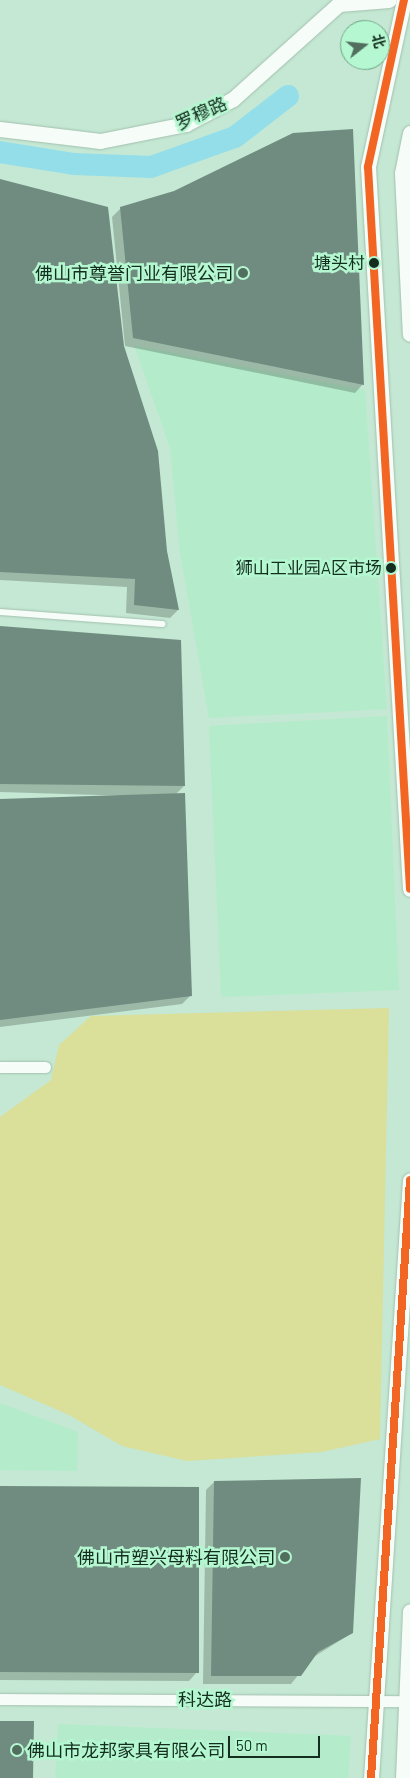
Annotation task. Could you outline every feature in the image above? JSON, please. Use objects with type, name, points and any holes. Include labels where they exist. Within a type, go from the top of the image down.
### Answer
[{"type":"main road","name":"罗穆路","points":[[0,129],[100,141],[186,124],[233,99],[339,4],[389,0]]},
{"type":"main road","points":[[404,0],[368,167],[410,889]]},
{"type":"main road","points":[[410,133],[402,173],[410,334]]},
{"type":"main road","points":[[371,1778],[410,1180]]},
{"type":"main road","points":[[403,1778],[408,1701],[410,1611]]},
{"type":"street","points":[[0,1068],[45,1067]]},
{"type":"street","name":"科达路","points":[[0,1699],[376,1699],[408,1701]]},
{"type":"lane","points":[[0,612],[163,624]]},
{"type":"shaded area","points":[[134,345],[365,390],[387,709],[209,718],[180,553],[170,448]]},
{"type":"shaded area","points":[[387,716],[399,990],[221,997],[209,726]]},
{"type":"shaded area","points":[[389,1008],[380,1439],[322,1452],[187,1461],[122,1446],[69,1415],[0,1385],[0,1117],[51,1080],[59,1045],[91,1016]]},
{"type":"shaded area","points":[[0,1403],[78,1432],[77,1471],[0,1470]]},
{"type":"shaded area","points":[[58,1724],[351,1736],[348,1778],[55,1778]]},
{"type":"building","name":"佛山市尊誉门业有限公司","points":[[353,129],[364,385],[133,338],[120,207],[174,191],[293,133]]},
{"type":"building","points":[[0,179],[108,207],[124,346],[158,451],[167,551],[179,610],[134,605],[135,579],[0,572]]},
{"type":"building","points":[[0,626],[181,640],[185,786],[0,784]]},
{"type":"building","points":[[185,793],[192,996],[0,1020],[0,799]]},
{"type":"building","name":"佛山市塑兴母料有限公司","points":[[361,1478],[353,1633],[318,1652],[301,1676],[211,1676],[214,1481]]},
{"type":"building","points":[[0,1486],[199,1487],[199,1673],[0,1672]]},
{"type":"building","name":"佛山市龙邦家具有限公司","points":[[0,1721],[34,1721],[33,1778],[0,1778]]},
{"type":"waterway","points":[[0,152],[74,164],[151,167],[235,137],[288,96]]},
{"type":"transit line","points":[[404,0],[368,167],[410,889]]},
{"type":"transit line","points":[[371,1778],[410,1180]]},
{"type":"place","name":"塘头村","points":[[374,263]]},
{"type":"place","name":"佛山市尊誉门业有限公司","points":[[243,273]]},
{"type":"place","name":"狮山工业园A区市场","points":[[391,568]]},
{"type":"place","name":"佛山市塑兴母料有限公司","points":[[285,1557]]},
{"type":"place","name":"佛山市龙邦家具有限公司","points":[[17,1750]]}]
